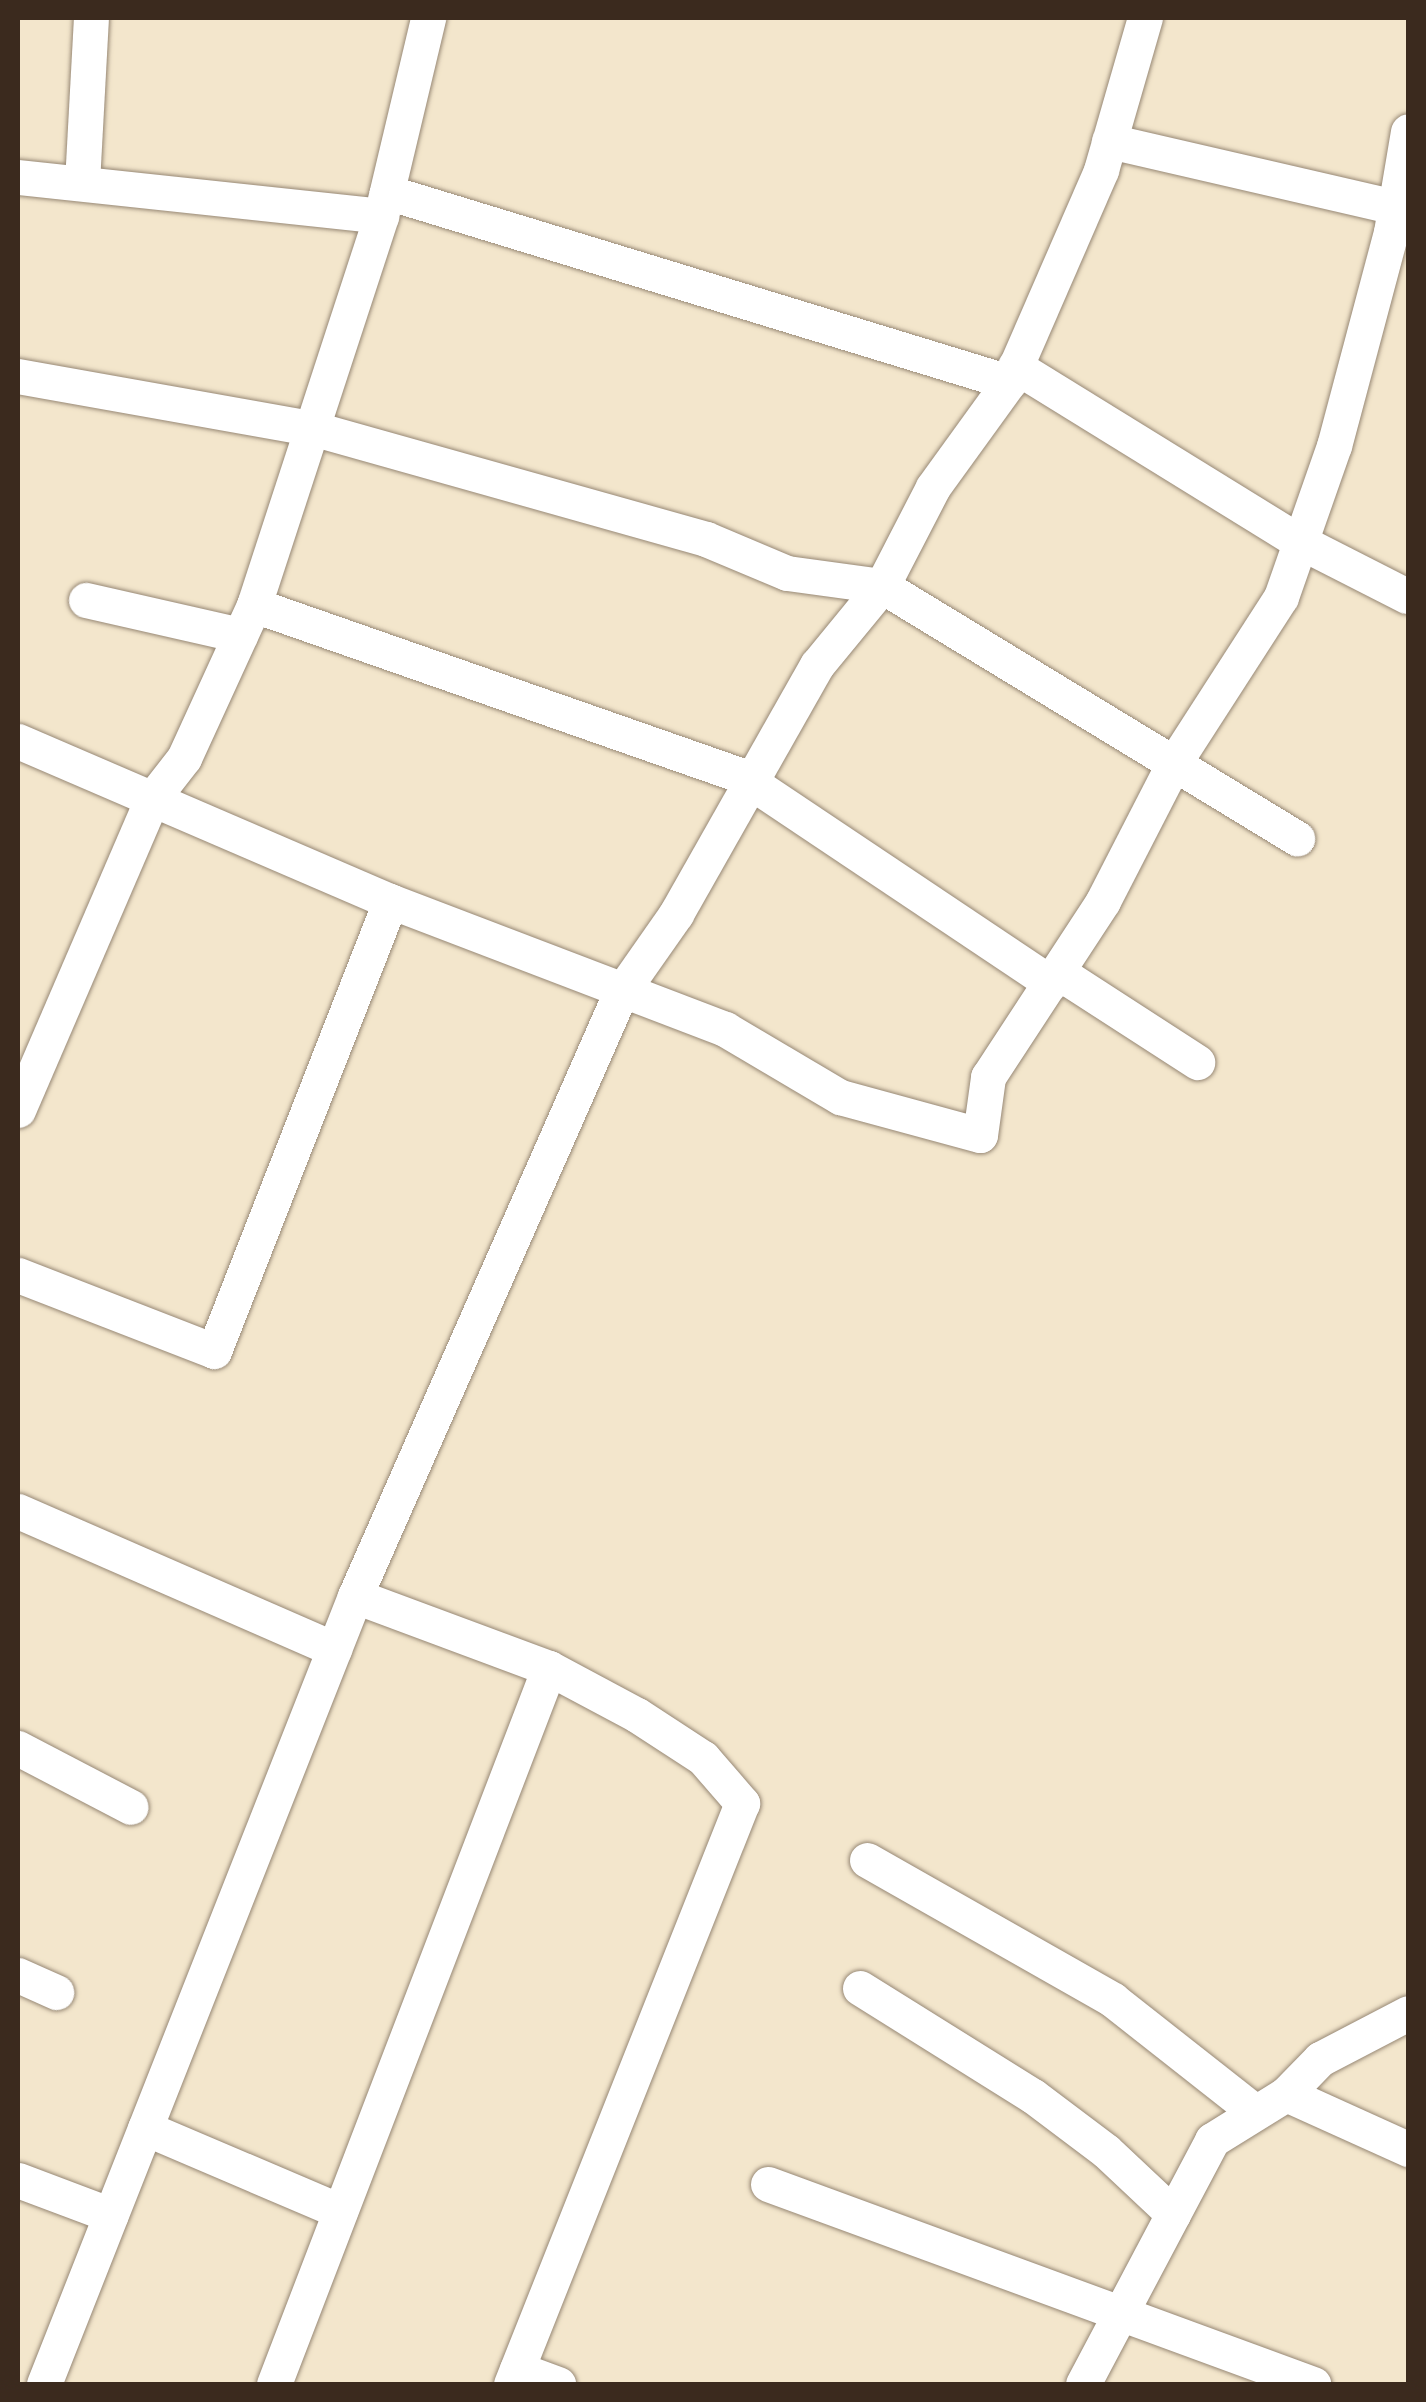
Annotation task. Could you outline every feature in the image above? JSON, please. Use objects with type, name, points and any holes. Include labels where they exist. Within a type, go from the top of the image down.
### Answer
[{"type":"street","points":[[82,184],[91,18]]},
{"type":"street","points":[[18,1110],[152,800],[184,758],[247,620],[315,429],[384,204],[428,18]]},
{"type":"street","points":[[44,2384],[355,1596],[620,994],[676,914],[817,665],[882,586],[932,487],[1012,374],[1109,140],[1145,18]]},
{"type":"street","points":[[18,741],[390,901],[620,994],[725,1029],[840,1098],[980,1135],[988,1077],[1055,977],[1174,763],[1282,597],[1298,540],[1334,446],[1395,207],[1408,131]]},
{"type":"street","points":[[1109,140],[1395,207]]},
{"type":"street","points":[[18,177],[384,204],[1012,374],[1298,540],[1407,596]]},
{"type":"street","points":[[18,376],[315,429],[706,539],[787,573],[882,586],[1297,838]]},
{"type":"street","points":[[86,600],[247,620],[586,717],[751,782],[1055,977],[1198,1062]]},
{"type":"street","points":[[18,1275],[214,1351],[390,901]]},
{"type":"street","points":[[18,1511],[334,1649]]},
{"type":"street","points":[[355,1596],[549,1668],[703,1758],[742,1802],[514,2377],[558,2384]]},
{"type":"street","points":[[274,2384],[549,1668]]},
{"type":"street","points":[[18,1748],[131,1806]]},
{"type":"street","points":[[867,1860],[1113,2000],[1253,2110]]},
{"type":"street","points":[[18,1976],[56,1992]]},
{"type":"street","points":[[860,1988],[1033,2096],[1106,2151],[1173,2214]]},
{"type":"street","points":[[1083,2384],[1212,2140],[1253,2110],[1286,2094],[1320,2059],[1408,2012]]},
{"type":"street","points":[[1286,2094],[1408,2149]]},
{"type":"street","points":[[145,2128],[340,2211]]},
{"type":"street","points":[[18,2180],[111,2215]]},
{"type":"street","points":[[768,2184],[1313,2384]]}]
